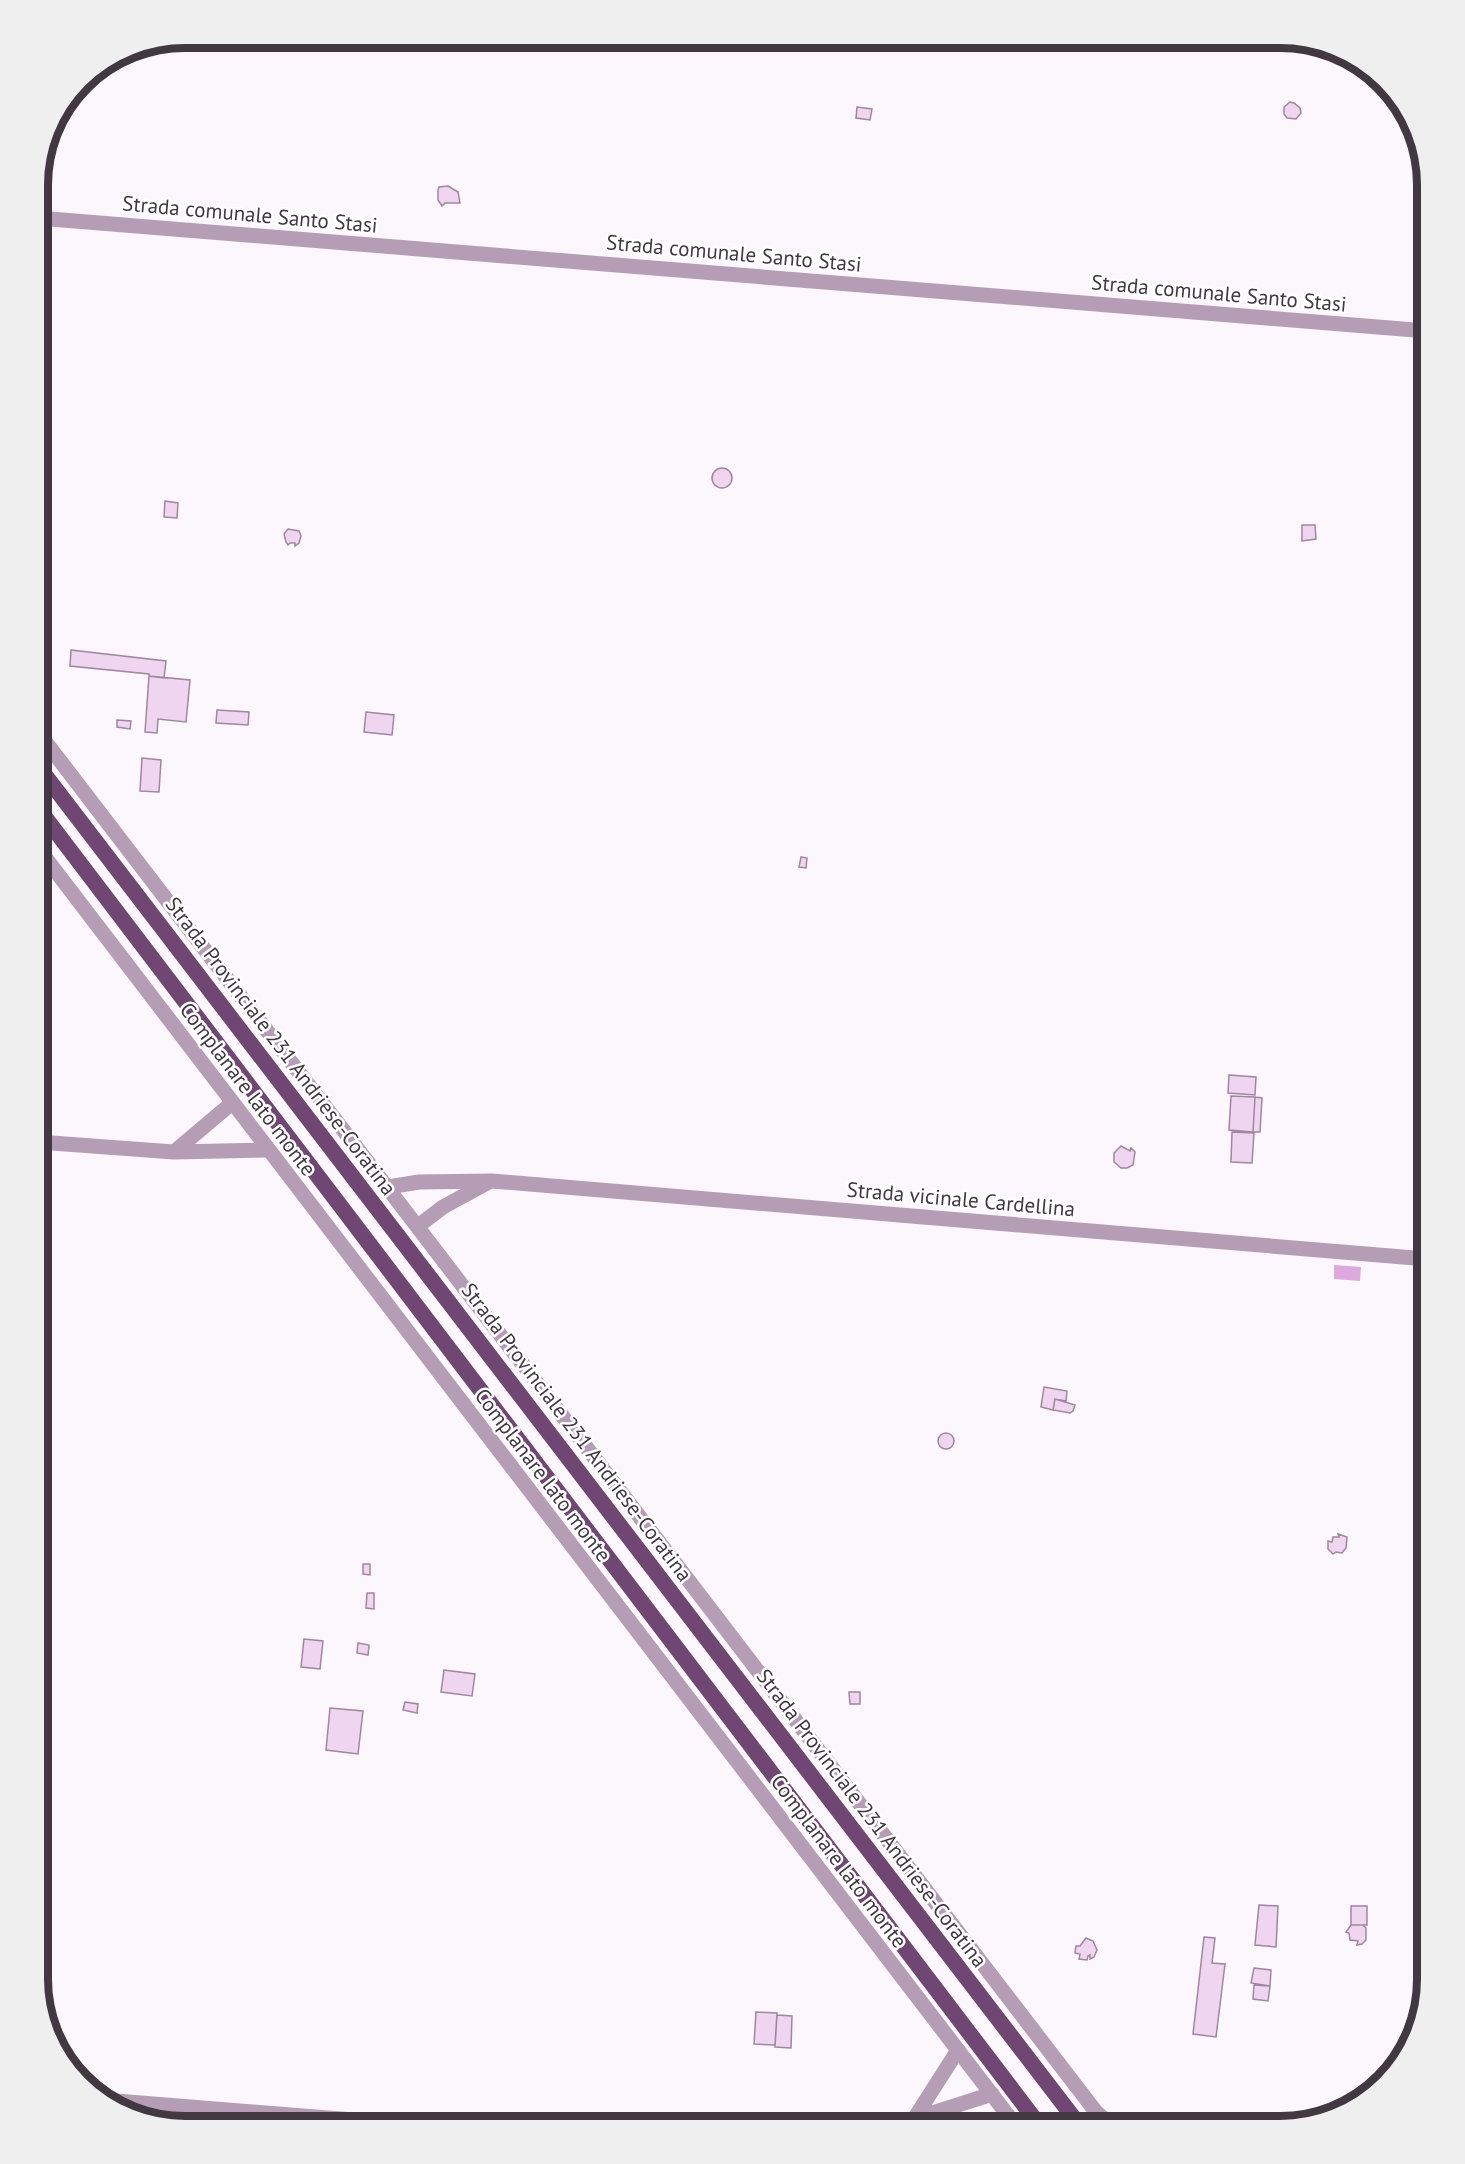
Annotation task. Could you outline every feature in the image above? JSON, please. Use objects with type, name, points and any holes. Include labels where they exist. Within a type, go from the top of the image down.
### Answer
[{"type":"highway","name":"Strada Provinciale 231 Andriese-Coratina","points":[[48,778],[1072,2116]]},
{"type":"highway","points":[[48,821],[1032,2116]]},
{"type":"street","name":"Strada comunale Santo Stasi","points":[[48,219],[1417,329]]},
{"type":"street","points":[[48,745],[1101,2116]]},
{"type":"street","name":"Complanare lato monte","points":[[48,861],[1008,2116]]},
{"type":"street","points":[[174,1152],[232,1102]]},
{"type":"street","points":[[48,1143],[174,1152],[268,1150]]},
{"type":"street","points":[[418,1226],[443,1208],[492,1181]]},
{"type":"street","name":"Strada vicinale Cardellina","points":[[388,1187],[419,1182],[492,1181],[1417,1258]]},
{"type":"street","points":[[913,2116],[958,2050]]},
{"type":"street","points":[[928,2116],[992,2094]]},
{"type":"street","points":[[124,2102],[303,2116]]},
{"type":"shaded area","points":[[1334,1265],[1361,1267],[1360,1281],[1334,1279]]},
{"type":"building","points":[[1290,102],[1300,108],[1301,113],[1296,119],[1287,118],[1284,114],[1284,107]]},
{"type":"building","points":[[857,107],[872,109],[870,120],[856,118]]},
{"type":"building","points":[[448,186],[458,192],[460,203],[445,203],[442,206],[438,200],[438,190],[439,187]]},
{"type":"building","points":[[722,468],[729,471],[732,478],[729,485],[722,488],[715,485],[712,478],[715,471]]},
{"type":"building","points":[[165,501],[178,503],[177,518],[164,517]]},
{"type":"building","points":[[1302,525],[1315,525],[1316,539],[1302,541]]},
{"type":"building","points":[[288,529],[299,531],[301,536],[299,543],[295,546],[295,543],[288,545],[286,542],[284,534]]},
{"type":"building","points":[[71,650],[166,661],[164,678],[149,676],[149,674],[70,666]]},
{"type":"building","points":[[149,676],[190,680],[186,722],[158,719],[157,733],[145,732]]},
{"type":"building","points":[[217,710],[249,712],[248,725],[216,723]]},
{"type":"building","points":[[366,712],[394,715],[392,735],[364,732]]},
{"type":"building","points":[[117,720],[131,721],[130,729],[117,727]]},
{"type":"building","points":[[142,758],[161,760],[159,792],[140,791]]},
{"type":"building","points":[[801,857],[807,858],[806,868],[799,867]]},
{"type":"building","points":[[1229,1075],[1256,1077],[1255,1095],[1228,1093]]},
{"type":"building","points":[[1231,1096],[1255,1097],[1253,1132],[1229,1130]]},
{"type":"building","points":[[1255,1097],[1262,1098],[1260,1132],[1253,1132]]},
{"type":"building","points":[[1232,1132],[1254,1133],[1252,1163],[1231,1162]]},
{"type":"building","points":[[1121,1146],[1130,1151],[1131,1148],[1135,1152],[1133,1165],[1127,1168],[1121,1168],[1114,1162],[1114,1153]]},
{"type":"building","points":[[1044,1387],[1067,1391],[1066,1401],[1055,1399],[1053,1410],[1041,1407]]},
{"type":"building","points":[[1055,1399],[1075,1405],[1073,1411],[1070,1413],[1053,1410]]},
{"type":"building","points":[[946,1433],[954,1441],[946,1449],[938,1441]]},
{"type":"building","points":[[1338,1534],[1347,1537],[1346,1548],[1342,1553],[1333,1554],[1328,1549],[1328,1541],[1332,1542],[1333,1537],[1339,1537]]},
{"type":"building","points":[[363,1564],[370,1564],[370,1575],[363,1574]]},
{"type":"building","points":[[367,1593],[374,1593],[374,1609],[366,1608]]},
{"type":"building","points":[[304,1639],[323,1641],[320,1669],[301,1667]]},
{"type":"building","points":[[358,1643],[369,1645],[368,1655],[357,1653]]},
{"type":"building","points":[[444,1670],[475,1674],[472,1696],[441,1692]]},
{"type":"building","points":[[849,1692],[860,1692],[860,1704],[850,1704]]},
{"type":"building","points":[[405,1702],[418,1704],[417,1713],[403,1710]]},
{"type":"building","points":[[330,1708],[363,1711],[358,1754],[326,1750]]},
{"type":"building","points":[[1259,1905],[1278,1906],[1276,1947],[1255,1945]]},
{"type":"building","points":[[1351,1906],[1367,1906],[1367,1925],[1351,1925]]},
{"type":"building","points":[[1351,1925],[1363,1925],[1366,1928],[1366,1940],[1362,1944],[1357,1945],[1358,1941],[1350,1940],[1349,1933],[1346,1932]]},
{"type":"building","points":[[1204,1937],[1215,1938],[1212,1963],[1225,1964],[1216,2037],[1193,2034]]},
{"type":"building","points":[[1086,1938],[1093,1941],[1097,1950],[1094,1957],[1090,1959],[1090,1955],[1087,1960],[1079,1959],[1080,1954],[1075,1953],[1076,1946],[1080,1946]]},
{"type":"building","points":[[1254,1968],[1271,1970],[1270,1986],[1251,1983]]},
{"type":"building","points":[[1254,1985],[1270,1986],[1268,2001],[1253,1999]]},
{"type":"building","points":[[756,2012],[777,2013],[775,2045],[754,2044]]},
{"type":"building","points":[[777,2015],[792,2016],[791,2048],[775,2047]]}]
